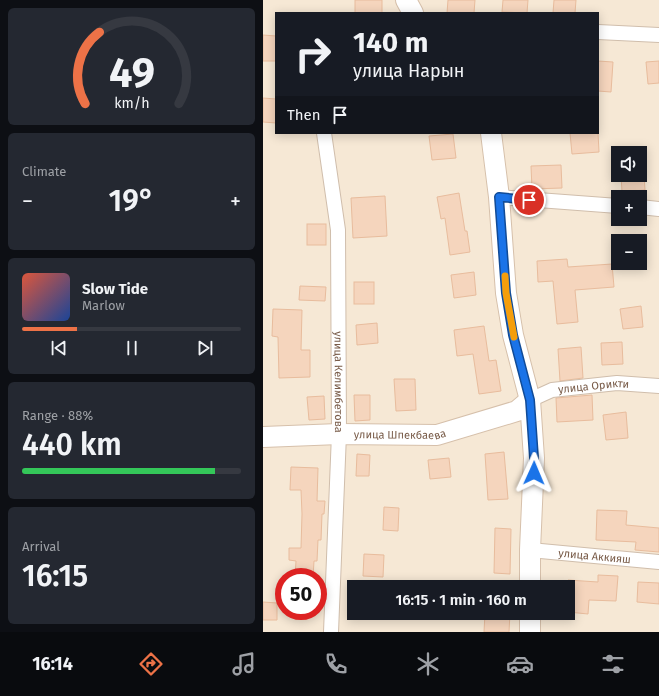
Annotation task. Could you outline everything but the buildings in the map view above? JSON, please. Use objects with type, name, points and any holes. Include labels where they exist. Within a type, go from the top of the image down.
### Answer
[{"type":"main road","points":[[406,0],[412,12]]},
{"type":"main road","points":[[491,134],[499,197],[506,293],[513,335],[530,400],[534,458],[530,580]]},
{"type":"main road","name":"улица Шпекбаева","points":[[263,437],[339,434],[437,435],[517,411],[530,400]]},
{"type":"main road","points":[[530,620],[530,632]]},
{"type":"street","points":[[599,32],[659,35]]},
{"type":"street","name":"улица Келимбетова","points":[[324,134],[338,230],[339,434],[331,632]]},
{"type":"street","points":[[499,197],[611,205]]},
{"type":"street","points":[[647,208],[659,209]]},
{"type":"street","name":"улица Орикти","points":[[530,400],[552,390],[617,383],[659,386]]},
{"type":"street","name":"улица Аккияш","points":[[530,550],[659,562]]},
{"type":"shaded area","points":[[263,0],[659,0],[659,632],[263,632]]},
{"type":"slow traffic","points":[[505,276],[506,293],[514,337]]},
{"type":"route","points":[[529,200],[499,197],[506,293],[513,335],[530,400],[534,473]]}]
